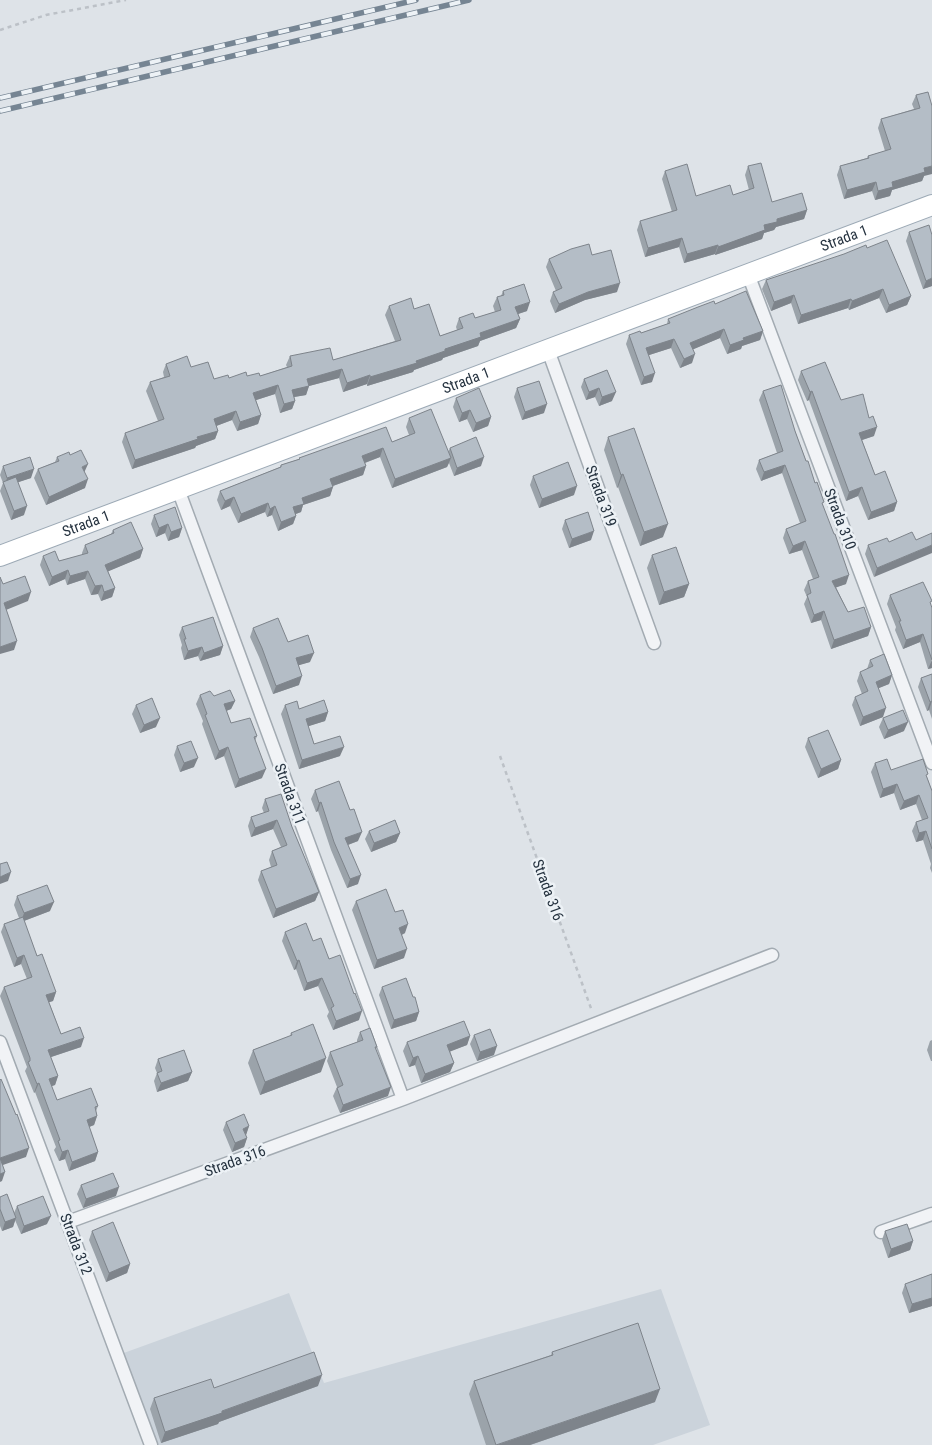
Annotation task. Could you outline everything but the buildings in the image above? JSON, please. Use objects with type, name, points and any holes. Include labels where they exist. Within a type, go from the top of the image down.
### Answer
[{"type":"main road","name":"Strada 1","points":[[0,556],[932,205]]},
{"type":"street","name":"Strada 310","points":[[748,274],[932,763]]},
{"type":"street","name":"Strada 319","points":[[548,350],[654,643]]},
{"type":"street","name":"Strada 311","points":[[178,489],[403,1099]]},
{"type":"street","name":"Strada 316","points":[[68,1222],[403,1099],[772,955]]},
{"type":"street","name":"Strada 312","points":[[0,1042],[152,1445]]},
{"type":"street","points":[[881,1232],[932,1214]]},
{"type":"path","points":[[0,30],[46,15],[126,0]]},
{"type":"path","name":"Strada 316","points":[[500,756],[597,1024]]},
{"type":"shaded area","points":[[661,1289],[710,1425],[653,1445],[155,1445],[121,1354],[289,1293],[324,1383]]},
{"type":"railway","points":[[0,98],[416,0]]},
{"type":"railway","points":[[0,111],[469,0]]}]
